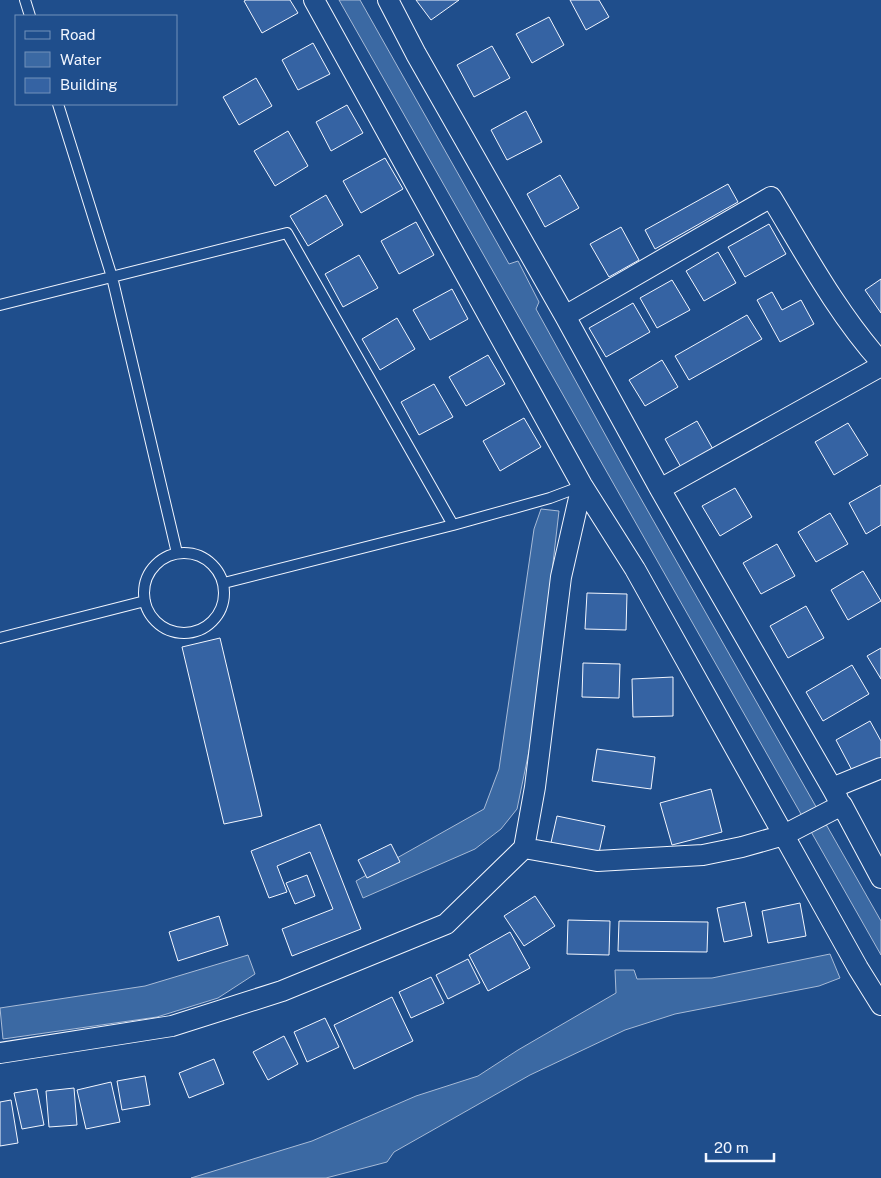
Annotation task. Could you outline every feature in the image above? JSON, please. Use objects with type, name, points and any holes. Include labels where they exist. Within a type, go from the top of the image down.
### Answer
[{"type":"street","points":[[314,0],[582,486],[635,570],[790,832],[853,960],[881,1005]]},
{"type":"street","points":[[388,0],[416,54],[565,316],[835,801],[881,878]]},
{"type":"street","points":[[565,316],[771,197],[817,274],[865,344],[881,362]]},
{"type":"street","points":[[660,489],[881,366]]},
{"type":"street","points":[[0,1053],[172,1026],[282,991],[446,924],[524,848],[535,787],[561,577],[582,486]]},
{"type":"street","points":[[524,848],[597,861],[703,855],[742,848],[790,832],[881,768]]},
{"type":"lane","points":[[25,0],[30,15]]},
{"type":"lane","points":[[58,105],[112,277],[177,554]]},
{"type":"lane","points":[[0,305],[287,233],[453,524]]},
{"type":"lane","points":[[224,583],[550,498],[582,486]]},
{"type":"lane","points":[[177,554],[192,554],[206,559],[217,570],[224,583],[224,599],[219,614],[208,626],[193,632],[177,632],[163,627],[151,616],[145,601],[145,585],[151,571],[162,560],[177,554]]},
{"type":"lane","points":[[0,638],[145,601]]},
{"type":"water","points":[[339,0],[360,0],[509,264],[518,261],[539,302],[536,309],[628,476],[881,921],[881,955]]},
{"type":"water","points":[[541,509],[559,511],[534,727],[517,809],[501,829],[475,849],[363,898],[356,881],[484,809],[499,769],[534,529]]},
{"type":"water","points":[[830,954],[840,978],[819,986],[675,1014],[625,1030],[530,1075],[394,1152],[387,1162],[326,1178],[191,1178],[312,1141],[416,1096],[478,1076],[518,1050],[616,993],[615,970],[634,970],[637,979],[712,978]]},
{"type":"water","points":[[248,955],[255,974],[218,998],[157,1017],[3,1039],[0,1008],[145,986]]},
{"type":"building","points":[[290,0],[298,13],[262,33],[244,1]]},
{"type":"building","points":[[416,0],[459,0],[431,20]]},
{"type":"building","points":[[570,0],[599,0],[609,17],[586,30]]},
{"type":"building","points":[[549,17],[564,45],[532,63],[516,34]]},
{"type":"building","points":[[313,43],[330,74],[298,90],[282,60]]},
{"type":"building","points":[[492,46],[510,78],[474,97],[457,65]]},
{"type":"building","points":[[256,78],[272,106],[239,125],[223,97]]},
{"type":"building","points":[[347,105],[363,133],[331,151],[316,122]]},
{"type":"building","points":[[526,111],[542,142],[507,160],[491,130]]},
{"type":"building","points":[[288,131],[308,166],[275,186],[254,151]]},
{"type":"building","points":[[385,158],[403,189],[361,213],[343,181]]},
{"type":"building","points":[[560,175],[579,208],[545,227],[527,194]]},
{"type":"building","points":[[728,184],[738,202],[655,249],[645,230]]},
{"type":"building","points":[[326,195],[343,225],[308,246],[290,216]]},
{"type":"building","points":[[416,222],[434,255],[399,274],[381,241]]},
{"type":"building","points":[[769,224],[786,254],[745,277],[728,247]]},
{"type":"building","points":[[621,227],[639,260],[609,277],[590,244]]},
{"type":"building","points":[[718,252],[736,283],[704,301],[686,271]]},
{"type":"building","points":[[359,255],[378,288],[343,307],[325,274]]},
{"type":"building","points":[[881,279],[881,313],[865,290]]},
{"type":"building","points":[[672,280],[690,310],[657,328],[640,298]]},
{"type":"building","points":[[452,289],[468,319],[430,340],[413,310]]},
{"type":"building","points":[[772,292],[782,310],[801,300],[814,324],[780,342],[757,300]]},
{"type":"building","points":[[633,303],[650,332],[606,357],[589,328]]},
{"type":"building","points":[[747,315],[762,339],[689,380],[675,356]]},
{"type":"building","points":[[397,318],[415,349],[380,370],[362,339]]},
{"type":"building","points":[[488,355],[505,384],[466,406],[449,377]]},
{"type":"building","points":[[662,360],[678,387],[645,406],[629,380]]},
{"type":"building","points":[[434,384],[453,417],[419,435],[401,402]]},
{"type":"building","points":[[524,418],[541,447],[500,471],[483,441]]},
{"type":"building","points":[[697,421],[714,451],[682,469],[665,439]]},
{"type":"building","points":[[848,423],[868,455],[834,475],[815,442]]},
{"type":"building","points":[[881,485],[881,525],[866,534],[849,503]]},
{"type":"building","points":[[735,488],[752,517],[720,536],[702,506]]},
{"type":"building","points":[[830,513],[848,544],[816,562],[798,532]]},
{"type":"building","points":[[777,544],[795,576],[761,594],[743,563]]},
{"type":"building","points":[[863,571],[881,601],[848,620],[831,590]]},
{"type":"building","points":[[587,593],[627,594],[626,630],[585,629]]},
{"type":"building","points":[[806,606],[824,638],[788,658],[770,626]]},
{"type":"building","points":[[220,638],[262,816],[224,824],[182,647]]},
{"type":"building","points":[[881,648],[881,679],[867,656]]},
{"type":"building","points":[[583,663],[620,664],[619,698],[582,697]]},
{"type":"building","points":[[852,665],[869,694],[823,721],[806,692]]},
{"type":"building","points":[[673,677],[673,716],[633,717],[632,679]]},
{"type":"building","points":[[870,721],[881,741],[881,759],[854,774],[836,740]]},
{"type":"building","points":[[597,749],[655,757],[651,789],[592,781]]},
{"type":"building","points":[[711,789],[722,832],[672,845],[660,803]]},
{"type":"building","points":[[557,816],[605,826],[598,857],[550,847]]},
{"type":"building","points":[[320,824],[361,929],[292,956],[282,929],[333,909],[310,852],[277,866],[287,892],[269,898],[251,851]]},
{"type":"building","points":[[391,844],[400,862],[367,878],[358,860]]},
{"type":"building","points":[[307,875],[315,896],[295,904],[286,883]]},
{"type":"building","points":[[535,896],[555,926],[524,946],[504,916]]},
{"type":"building","points":[[745,902],[752,936],[724,942],[717,908]]},
{"type":"building","points":[[800,903],[806,936],[768,943],[762,911]]},
{"type":"building","points":[[219,916],[228,945],[178,961],[169,932]]},
{"type":"building","points":[[568,920],[610,921],[609,955],[567,954]]},
{"type":"building","points":[[619,921],[708,922],[707,952],[618,951]]},
{"type":"building","points":[[510,932],[530,968],[488,991],[469,955]]},
{"type":"building","points":[[468,959],[480,983],[448,999],[436,975]]},
{"type":"building","points":[[431,977],[444,1003],[411,1018],[399,992]]},
{"type":"building","points":[[392,997],[413,1041],[354,1069],[334,1025]]},
{"type":"building","points":[[325,1018],[339,1047],[307,1062],[294,1032]]},
{"type":"building","points":[[284,1036],[298,1064],[268,1080],[253,1052]]},
{"type":"building","points":[[214,1059],[224,1084],[189,1098],[179,1073]]},
{"type":"building","points":[[145,1076],[150,1105],[122,1110],[117,1081]]},
{"type":"building","points":[[111,1082],[120,1122],[86,1129],[77,1090]]},
{"type":"building","points":[[74,1088],[77,1125],[49,1127],[46,1091]]},
{"type":"building","points":[[37,1089],[44,1125],[22,1129],[14,1093]]},
{"type":"building","points":[[11,1100],[18,1143],[0,1146],[0,1102]]}]
